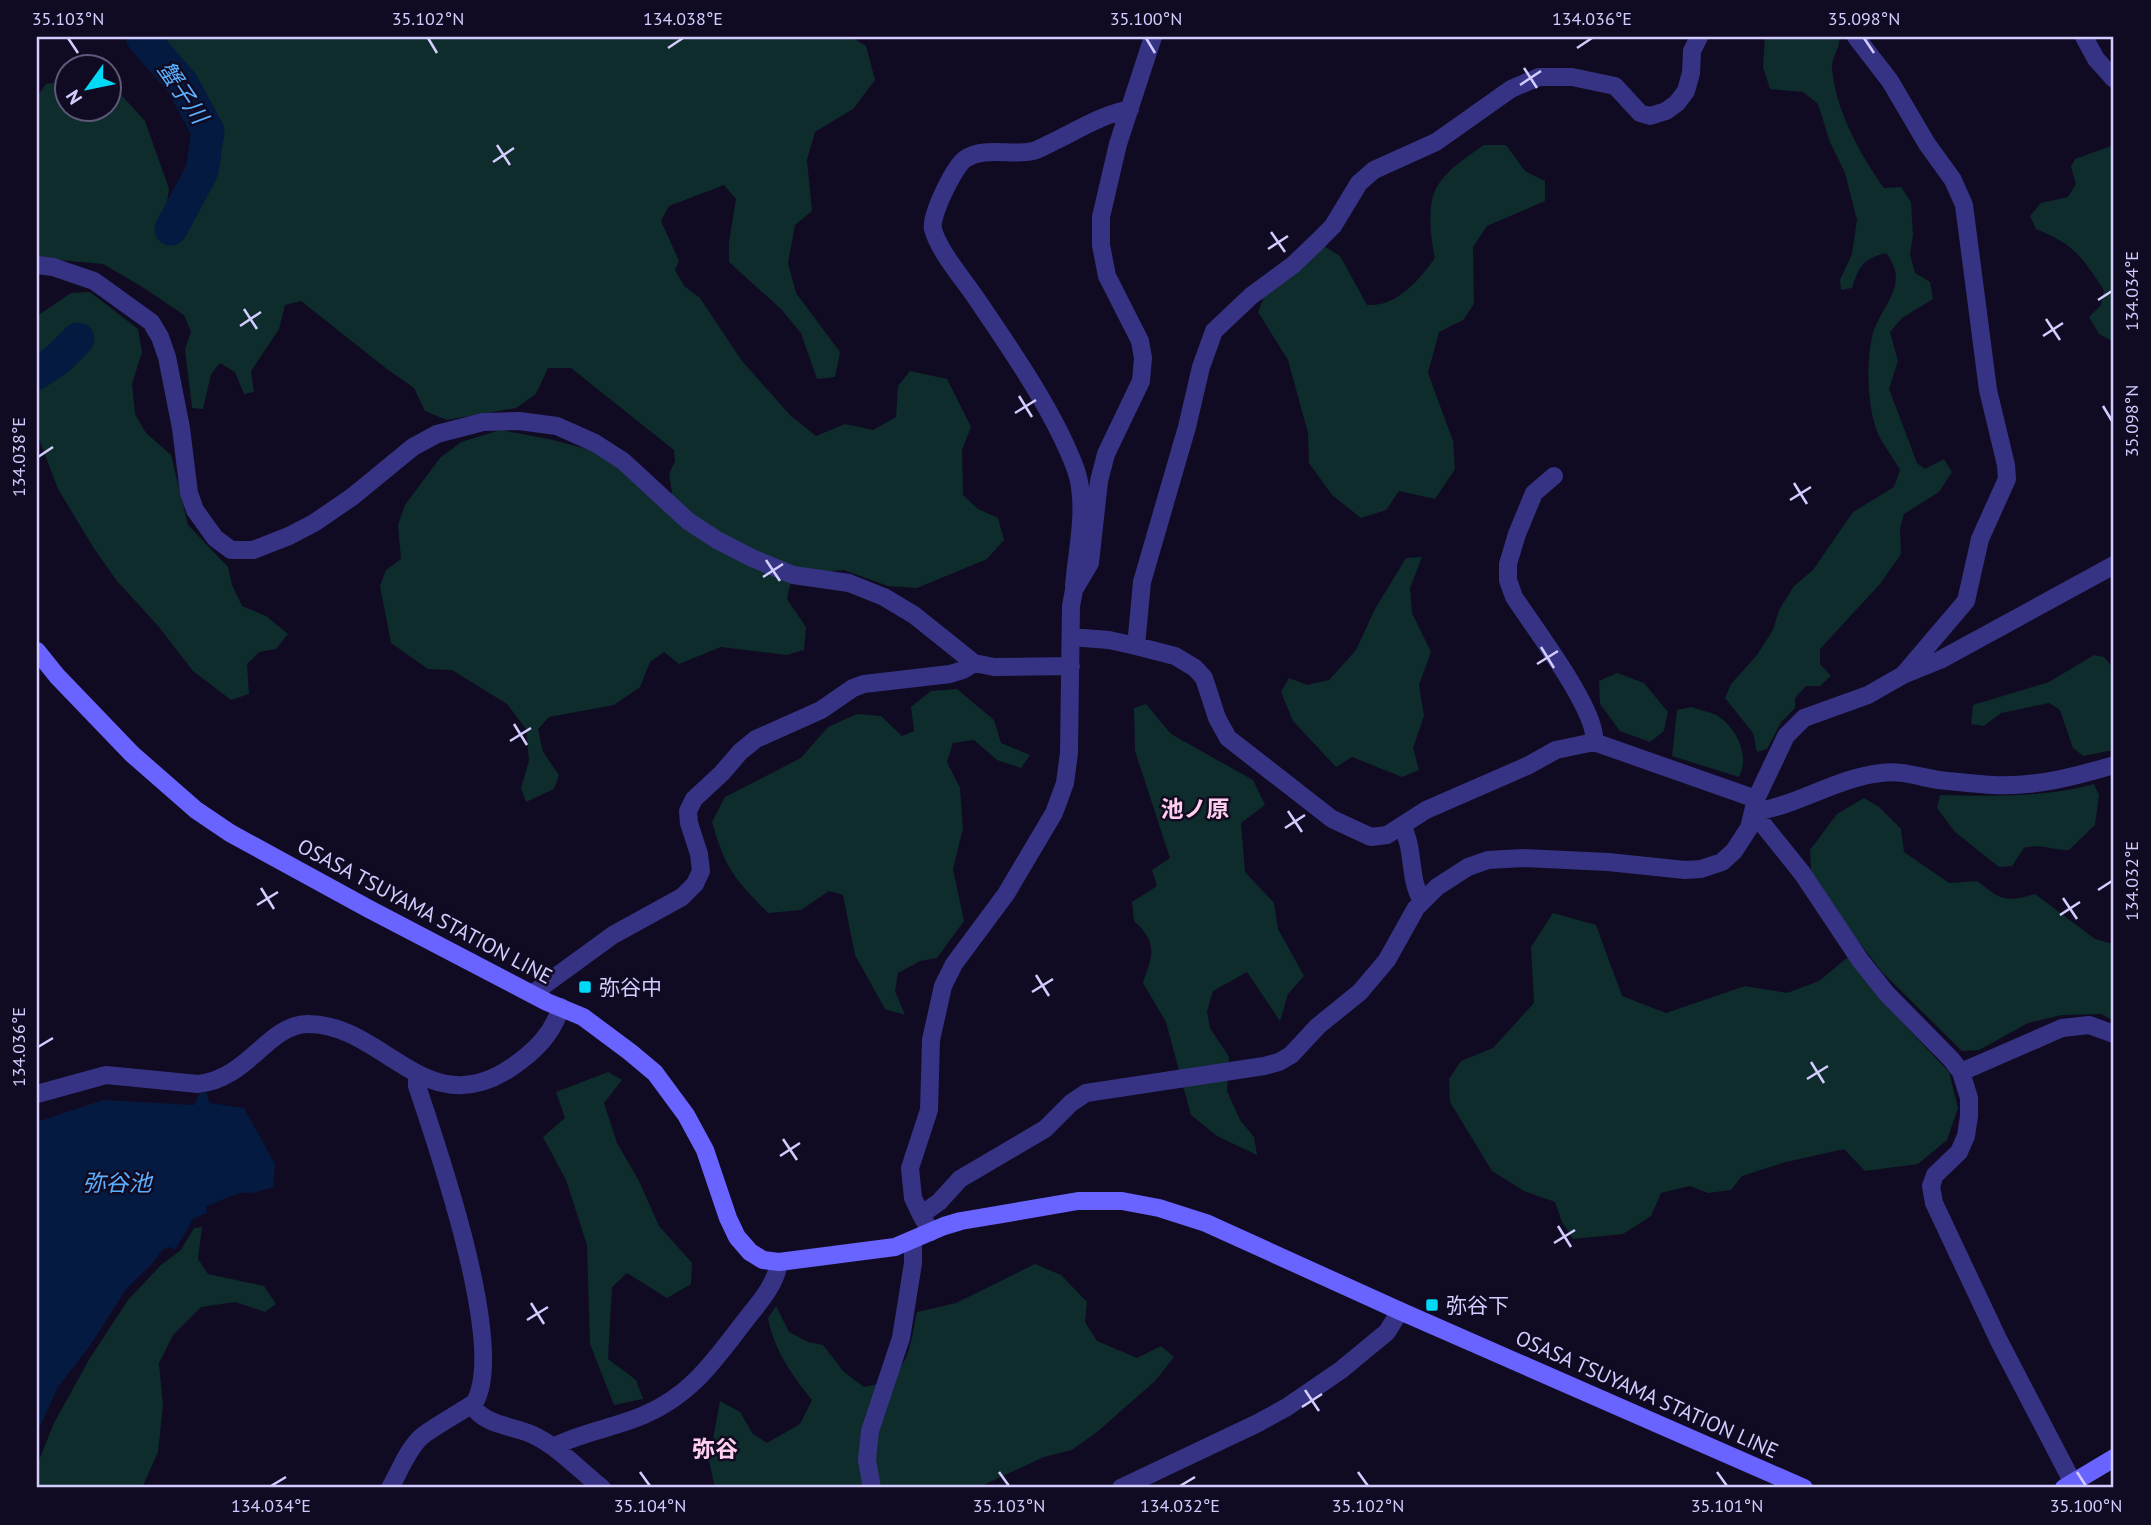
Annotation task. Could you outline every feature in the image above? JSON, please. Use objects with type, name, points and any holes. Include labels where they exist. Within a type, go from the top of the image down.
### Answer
[{"type":"main road","name":"OSASA TSUYAMA STATION LINE","points":[[37,651],[57,676],[132,754],[196,810],[230,833],[357,903],[599,1026],[655,1073],[686,1115],[705,1150],[737,1237],[750,1252],[763,1260],[779,1262],[895,1247],[961,1221],[1078,1201],[1122,1201],[1159,1208],[1206,1223],[1804,1488]]},
{"type":"main road","points":[[2068,1485],[2114,1458]]},
{"type":"street","points":[[1074,590],[1090,563],[1099,481],[1105,454],[1141,380],[1143,358],[1140,341],[1107,275],[1101,245],[1101,216],[1118,144],[1153,37]]},
{"type":"street","points":[[1136,646],[1142,582],[1187,427],[1201,367],[1214,331],[1230,314],[1293,265],[1333,226],[1359,183],[1374,170],[1436,142],[1511,89],[1539,77],[1572,77],[1615,86],[1640,113],[1650,116],[1666,111],[1677,103],[1686,91],[1691,73],[1692,51],[1699,37]]},
{"type":"street","points":[[1856,37],[1890,81],[1927,144],[1960,192],[1964,205],[1988,390],[2006,465],[2007,479],[1980,539],[1966,601],[1903,675]]},
{"type":"street","points":[[2084,37],[2096,59],[2114,79]]},
{"type":"street","points":[[931,1232],[913,1198],[910,1168],[929,1110],[931,1041],[943,986],[954,964],[1006,894],[1054,813],[1065,783],[1069,753],[1071,606],[1081,520],[1077,473],[1054,423],[1008,344],[943,249],[932,228],[934,217],[955,170],[966,159],[977,154],[1032,151],[1113,112],[1130,109]]},
{"type":"street","points":[[37,265],[53,267],[94,281],[151,322],[167,357],[181,428],[189,493],[195,510],[215,538],[230,550],[253,551],[314,523],[352,497],[413,447],[437,434],[483,422],[519,421],[557,426],[595,443],[623,461],[688,521],[717,540],[793,575],[849,583],[884,597],[914,615],[974,663],[994,667],[1071,667]]},
{"type":"street","points":[[1555,477],[1534,493],[1508,564],[1508,580],[1514,597],[1580,696],[1591,721],[1594,742]]},
{"type":"street","points":[[921,1215],[939,1202],[960,1179],[1045,1129],[1071,1103],[1086,1093],[1264,1066],[1291,1055],[1318,1026],[1374,978],[1388,960],[1403,929],[1422,901],[1437,887],[1468,867],[1488,860],[1524,858],[1608,862],[1668,870],[1701,869],[1722,862],[1734,851],[1749,828],[1754,806],[1786,736],[1793,727],[1813,714],[1868,695],[1903,675],[1940,660],[2114,565]]},
{"type":"street","points":[[1071,637],[1109,640],[1136,646],[1175,656],[1195,668],[1204,678],[1217,718],[1228,738],[1332,819],[1371,837],[1387,835],[1426,810],[1527,766],[1556,750],[1594,742],[1754,806],[1774,809],[1845,782],[1878,773],[1899,772],[1938,780],[2027,785],[2069,778],[2114,765]]},
{"type":"street","points":[[532,994],[613,935],[682,897],[695,884],[701,871],[688,811],[694,799],[756,739],[813,714],[853,688],[864,684],[950,674],[974,663]]},
{"type":"street","points":[[1754,806],[1860,960],[1961,1072],[1969,1098],[1966,1136],[1959,1152],[1935,1175],[1931,1186],[1934,1203],[2068,1485]]},
{"type":"street","points":[[1402,826],[1408,836],[1416,892],[1422,901]]},
{"type":"street","points":[[37,1094],[106,1075],[211,1083],[230,1075],[293,1026],[307,1024],[328,1026],[352,1034],[416,1075],[464,1085],[486,1081],[534,1052],[555,1026],[561,1007]]},
{"type":"street","points":[[1961,1072],[2062,1028],[2089,1025],[2114,1034]]},
{"type":"street","points":[[390,1488],[413,1446],[421,1437],[454,1414],[473,1406],[483,1377],[482,1324],[444,1165],[416,1086],[416,1075]]},
{"type":"street","points":[[872,1488],[867,1460],[870,1431],[901,1339],[914,1241]]},
{"type":"street","points":[[552,1447],[641,1416],[671,1402],[689,1389],[769,1289],[778,1273],[779,1262]]},
{"type":"street","points":[[1121,1488],[1287,1407],[1341,1370],[1387,1332],[1400,1311]]},
{"type":"street","points":[[473,1406],[489,1420],[532,1435],[552,1447],[602,1488]]},
{"type":"green space","points":[[153,37],[851,37],[866,46],[875,80],[853,109],[815,132],[807,160],[812,211],[795,225],[788,263],[796,293],[840,352],[835,377],[817,379],[801,333],[781,309],[729,262],[729,242],[736,199],[724,185],[669,206],[661,221],[679,261],[675,270],[684,286],[700,298],[742,361],[790,415],[816,436],[845,424],[873,430],[896,417],[898,386],[910,371],[947,379],[971,427],[962,450],[963,495],[978,509],[998,518],[1004,540],[987,559],[917,588],[888,586],[844,570],[813,573],[790,585],[787,599],[806,627],[804,650],[787,655],[721,647],[679,664],[664,652],[650,662],[640,687],[614,705],[549,717],[538,729],[543,752],[559,775],[554,789],[526,802],[521,788],[529,761],[526,729],[507,704],[452,670],[428,669],[391,643],[380,586],[386,570],[401,559],[398,525],[405,505],[440,458],[461,442],[500,430],[602,453],[654,500],[672,493],[669,474],[675,461],[674,450],[571,368],[548,368],[536,394],[516,408],[447,420],[425,411],[414,388],[301,301],[285,305],[279,329],[251,371],[254,392],[244,394],[235,372],[220,363],[211,374],[203,409],[192,408],[185,349],[191,332],[184,315],[103,264],[37,258],[37,97],[46,84],[52,83],[52,122],[122,122],[122,96],[145,121],[169,189],[164,223],[172,236],[207,174],[213,131],[187,79]]},
{"type":"green space","points":[[1765,37],[1839,37],[1832,68],[1838,100],[1850,131],[1884,188],[1901,187],[1911,202],[1913,235],[1910,254],[1915,273],[1930,282],[1933,299],[1902,318],[1890,332],[1898,361],[1889,389],[1917,463],[1925,469],[1944,459],[1952,472],[1939,492],[1904,514],[1900,528],[1901,554],[1880,584],[1820,649],[1820,664],[1831,676],[1820,686],[1806,686],[1795,698],[1795,708],[1781,722],[1767,749],[1757,752],[1753,733],[1725,698],[1731,684],[1757,655],[1773,630],[1779,610],[1794,586],[1813,570],[1853,512],[1894,487],[1900,470],[1876,428],[1869,388],[1872,337],[1895,286],[1893,265],[1886,253],[1872,258],[1863,264],[1852,288],[1841,290],[1840,280],[1852,254],[1857,220],[1845,173],[1830,142],[1818,104],[1803,92],[1770,89],[1763,67]]},
{"type":"green space","points":[[1484,145],[1506,145],[1525,171],[1545,181],[1545,201],[1487,226],[1473,247],[1474,304],[1463,320],[1439,332],[1428,373],[1453,441],[1455,469],[1435,499],[1399,491],[1386,510],[1361,518],[1332,495],[1309,463],[1308,433],[1288,360],[1258,312],[1265,294],[1324,246],[1340,256],[1367,305],[1388,302],[1406,291],[1435,258],[1430,215],[1435,191],[1450,171]]},
{"type":"green space","points":[[2111,146],[2114,148],[2114,342],[2099,334],[2089,317],[2101,305],[2104,290],[2069,246],[2036,229],[2030,216],[2041,203],[2068,197],[2076,184],[2071,167],[2075,159]]},
{"type":"green space","points":[[90,292],[138,329],[142,352],[132,384],[135,414],[146,433],[171,455],[188,525],[228,567],[232,585],[242,606],[266,616],[288,634],[276,649],[259,652],[247,664],[249,694],[231,700],[193,671],[159,627],[117,581],[58,489],[39,439],[37,395],[40,384],[81,341],[75,332],[37,363],[37,316],[71,293]]},
{"type":"green space","points":[[1422,557],[1410,588],[1412,613],[1431,652],[1419,685],[1424,716],[1413,748],[1419,770],[1402,777],[1352,757],[1336,767],[1293,721],[1281,692],[1289,678],[1307,685],[1329,680],[1356,650],[1375,609],[1406,558]]},
{"type":"green space","points":[[2094,655],[2104,657],[2114,669],[2114,750],[2083,756],[2073,748],[2060,710],[2049,703],[2001,713],[1984,726],[1971,724],[1973,705],[2049,682]]},
{"type":"green space","points":[[1617,673],[1644,683],[1668,712],[1664,731],[1650,742],[1620,731],[1600,704],[1599,681]]},
{"type":"green space","points":[[957,689],[994,720],[1001,743],[1030,755],[1021,768],[997,760],[974,740],[953,743],[947,762],[960,788],[963,828],[953,869],[964,921],[937,958],[920,961],[898,973],[895,991],[905,1015],[885,1009],[855,955],[843,895],[829,891],[801,910],[768,913],[732,872],[712,822],[725,797],[801,758],[828,727],[857,714],[881,716],[902,736],[914,731],[911,707],[931,691]]},
{"type":"green space","points":[[1146,704],[1171,734],[1253,780],[1265,805],[1241,823],[1245,872],[1274,903],[1278,929],[1304,976],[1288,994],[1280,1021],[1247,972],[1213,991],[1207,1011],[1210,1028],[1229,1057],[1227,1091],[1240,1120],[1254,1137],[1257,1155],[1217,1136],[1191,1115],[1166,1022],[1143,983],[1151,950],[1147,936],[1134,921],[1132,902],[1157,886],[1152,870],[1170,858],[1135,751],[1134,708]]},
{"type":"green space","points":[[1691,707],[1718,716],[1736,735],[1743,760],[1739,777],[1672,756],[1677,710]]},
{"type":"green space","points":[[2094,784],[2099,795],[2095,825],[2069,850],[2036,846],[2024,848],[2012,866],[1999,867],[1955,832],[1937,808],[1940,795],[2037,794]]},
{"type":"green space","points":[[1864,798],[1879,807],[1901,829],[1904,852],[1949,883],[1977,881],[1998,896],[2010,899],[2035,894],[2095,939],[2113,944],[2114,1021],[2101,1014],[2062,1015],[2028,1023],[1979,1050],[1962,1051],[1882,972],[1845,924],[1811,871],[1810,850],[1837,814]]},
{"type":"green space","points":[[1553,913],[1596,925],[1622,996],[1666,1013],[1745,986],[1787,993],[1819,981],[1848,957],[1883,1002],[1949,1072],[1958,1108],[1947,1140],[1918,1164],[1865,1171],[1844,1149],[1782,1163],[1742,1176],[1731,1190],[1708,1193],[1690,1186],[1661,1193],[1651,1216],[1623,1234],[1573,1239],[1562,1222],[1555,1202],[1524,1191],[1492,1171],[1450,1102],[1449,1079],[1461,1061],[1493,1048],[1534,1003],[1531,947]]},
{"type":"green space","points":[[608,1072],[622,1080],[604,1103],[617,1143],[639,1181],[659,1226],[692,1263],[691,1284],[667,1298],[627,1273],[612,1287],[608,1359],[636,1380],[643,1399],[614,1405],[590,1344],[587,1245],[566,1180],[543,1137],[565,1118],[556,1092]]},
{"type":"green space","points":[[202,1227],[198,1259],[208,1274],[264,1286],[276,1304],[265,1312],[235,1302],[201,1307],[173,1335],[159,1363],[163,1406],[158,1452],[142,1488],[37,1488],[37,1465],[54,1423],[90,1358],[128,1300],[161,1265],[181,1250],[194,1228]]},
{"type":"green space","points":[[1035,1264],[1061,1275],[1087,1302],[1085,1322],[1097,1341],[1137,1358],[1161,1346],[1174,1357],[1155,1381],[1097,1432],[1072,1450],[1044,1457],[977,1488],[715,1488],[709,1461],[720,1401],[740,1412],[753,1434],[767,1443],[800,1424],[812,1400],[791,1372],[775,1341],[768,1318],[776,1306],[789,1332],[808,1342],[823,1345],[844,1372],[864,1387],[879,1383],[898,1370],[909,1350],[917,1312],[956,1303]]},
{"type":"water","name":"弥谷池","points":[[200,1093],[207,1093],[209,1103],[244,1108],[275,1164],[273,1187],[236,1195],[206,1207],[207,1213],[193,1219],[175,1250],[170,1247],[163,1249],[153,1263],[126,1289],[91,1344],[58,1387],[37,1433],[37,1122],[103,1100],[194,1105]]},
{"type":"waterway","name":"蟹子川","points":[[142,37],[182,83],[208,131],[202,171],[171,229]]},
{"type":"waterway","name":"蟹子川","points":[[37,373],[57,360],[78,339]]},
{"type":"place","name":"弥谷中","points":[[585,987]]},
{"type":"place","name":"弥谷下","points":[[1432,1305]]},
{"type":"district","name":"池ノ原","points":[[1195,808]]},
{"type":"district","name":"弥谷","points":[[715,1448]]}]
